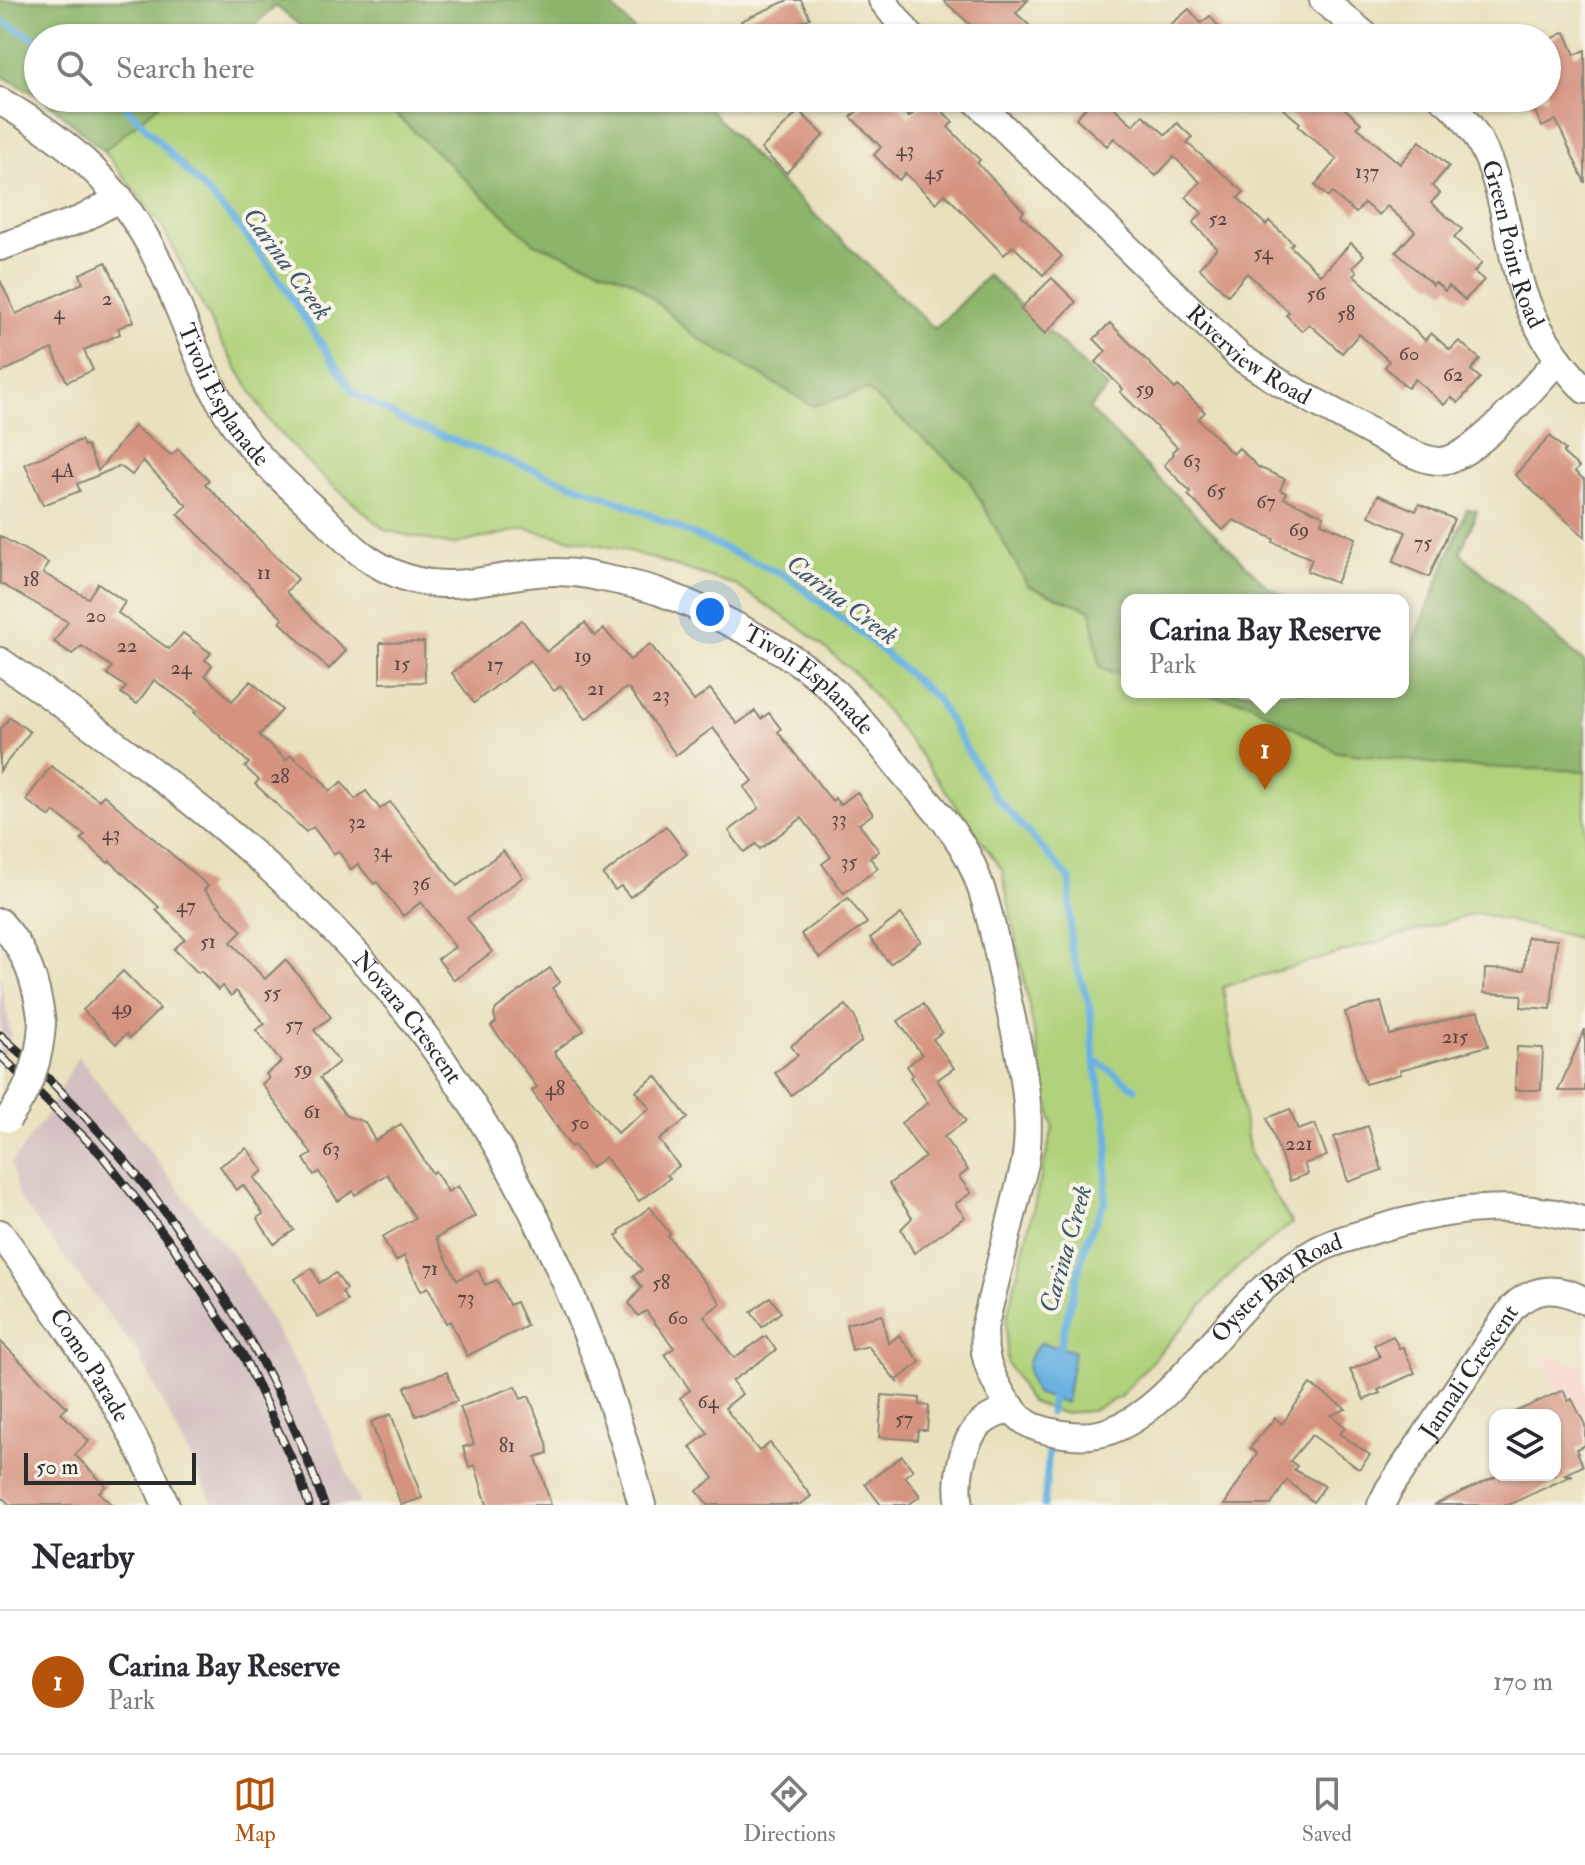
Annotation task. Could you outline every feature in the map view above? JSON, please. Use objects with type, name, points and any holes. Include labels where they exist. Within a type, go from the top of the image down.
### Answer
[{"type":"street","points":[[882,0],[901,24]]},
{"type":"street","points":[[1323,0],[1352,24]]},
{"type":"street","name":"Tivoli Esplanade","points":[[0,101],[65,143],[92,166],[120,198],[158,261],[206,378],[242,437],[265,464],[365,557],[396,574],[424,584],[455,586],[538,574],[581,574],[660,592],[772,646],[817,676],[848,707],[950,828],[972,866],[989,916],[1017,1041],[1028,1111],[1025,1163],[984,1328],[985,1353],[995,1379],[1012,1407]]},
{"type":"street","name":"Riverview Road","points":[[987,112],[1240,357],[1279,382],[1422,458],[1441,461],[1460,456],[1477,445],[1559,359]]},
{"type":"street","name":"Green Point Road","points":[[1458,112],[1484,146],[1498,188],[1523,292],[1542,335],[1584,388]]},
{"type":"street","points":[[0,247],[82,219],[120,198]]},
{"type":"street","name":"Novara Crescent","points":[[0,661],[87,721],[176,789],[263,863],[342,939],[414,1021],[491,1137],[528,1204],[584,1327],[624,1439],[642,1505]]},
{"type":"street","points":[[0,922],[19,946],[31,970],[42,1023],[41,1048],[34,1075],[24,1096],[4,1124]]},
{"type":"street","name":"Oyster Bay Road","points":[[1012,1407],[1027,1423],[1051,1432],[1101,1434],[1120,1427],[1149,1409],[1246,1305],[1290,1268],[1316,1250],[1378,1228],[1441,1214],[1488,1208],[1528,1209],[1585,1221]]},
{"type":"street","name":"Como Parade","points":[[0,1233],[38,1285],[115,1406],[154,1475],[166,1505]]},
{"type":"street","name":"Jannali Crescent","points":[[1381,1505],[1512,1308],[1523,1297],[1551,1289],[1585,1301]]},
{"type":"street","points":[[960,1505],[957,1490],[964,1450],[981,1422],[1012,1407]]},
{"type":"shaded area","points":[[0,973],[11,1034],[0,1065]]},
{"type":"shaded area","points":[[78,1056],[189,1203],[234,1256],[322,1410],[360,1505],[214,1505],[138,1353],[19,1198],[11,1164],[46,1116]]},
{"type":"shaded area","points":[[1540,1355],[1585,1365],[1585,1441]]},
{"type":"green space","points":[[0,0],[606,0],[629,24],[298,24],[276,6],[255,24],[24,24],[24,88],[0,75]]},
{"type":"green space","points":[[59,112],[574,112],[1121,595],[1121,698],[1409,698],[1409,654],[1467,509],[1477,511],[1460,553],[1585,663],[1585,940],[1477,913],[1223,987],[1250,1155],[1292,1223],[1233,1271],[1120,1397],[1091,1411],[1062,1413],[1030,1402],[1007,1363],[1006,1321],[1053,1127],[1002,870],[918,752],[859,677],[804,630],[735,585],[629,551],[525,529],[451,545],[385,530],[315,470],[269,421],[220,340],[162,226],[104,151]]},
{"type":"green space","points":[[59,112],[150,112],[104,151]]},
{"type":"green space","points":[[393,112],[712,112],[753,156],[935,329],[988,275],[1108,388],[1089,409],[1267,586],[1281,594],[1121,594],[1121,675],[1100,668],[1091,610],[1028,586],[967,477],[867,390],[813,406],[694,336],[633,281],[534,243]]},
{"type":"green space","points":[[1467,509],[1477,511],[1460,553],[1585,663],[1585,771],[1455,766],[1337,752],[1245,701],[1222,698],[1409,698],[1409,654]]},
{"type":"water","points":[[1041,1343],[1074,1351],[1066,1403],[1035,1393],[1029,1379],[1028,1361]]},
{"type":"building","points":[[788,0],[801,0],[810,18],[797,24],[742,24],[741,21]]},
{"type":"building","points":[[943,0],[1028,0],[1016,13],[1028,24],[970,24]]},
{"type":"building","points":[[1189,9],[1201,23],[1210,16],[1216,24],[1171,24]]},
{"type":"building","points":[[1565,32],[1575,55],[1585,50],[1585,183],[1556,120],[1542,127],[1535,112],[1561,112],[1561,34]]},
{"type":"building","points":[[798,112],[824,135],[786,173],[761,149]]},
{"type":"building","points":[[856,112],[904,112],[909,117],[915,112],[943,112],[953,122],[948,127],[980,160],[977,163],[1024,211],[1021,215],[1062,256],[1043,275],[1013,246],[1004,255],[945,194],[936,203],[905,173],[899,180],[874,155],[881,147],[851,117]]},
{"type":"building","points":[[1082,112],[1119,112],[1133,125],[1143,115],[1166,135],[1177,123],[1192,137],[1187,143],[1244,192],[1238,198],[1266,225],[1269,221],[1293,243],[1290,246],[1321,275],[1351,243],[1364,255],[1353,267],[1357,272],[1354,275],[1425,340],[1431,333],[1450,350],[1459,341],[1480,359],[1471,370],[1480,378],[1458,403],[1451,397],[1444,405],[1415,379],[1408,388],[1385,367],[1389,361],[1359,334],[1342,353],[1309,324],[1302,331],[1286,315],[1289,312],[1247,273],[1228,295],[1199,268],[1217,248],[1193,223],[1202,213],[1186,197],[1200,182],[1174,157],[1156,176],[1114,138],[1107,146],[1076,118]]},
{"type":"building","points":[[1287,112],[1349,112],[1361,123],[1357,127],[1400,164],[1420,141],[1449,166],[1432,186],[1440,193],[1431,203],[1462,229],[1454,238],[1482,263],[1474,272],[1484,280],[1465,300],[1449,286],[1445,291],[1435,282],[1433,285],[1396,252],[1415,231],[1387,206],[1379,215],[1364,203],[1356,213],[1332,193],[1328,197],[1315,185],[1337,159],[1298,126],[1300,123]]},
{"type":"building","points":[[106,262],[134,321],[118,328],[120,334],[84,350],[93,370],[67,382],[52,349],[0,373],[0,280],[16,314],[83,283],[80,274]]},
{"type":"building","points":[[1052,278],[1076,302],[1045,334],[1020,309]]},
{"type":"building","points":[[1110,323],[1175,389],[1178,386],[1205,412],[1198,419],[1233,454],[1239,448],[1258,467],[1285,479],[1280,490],[1286,493],[1284,498],[1324,516],[1321,523],[1356,538],[1336,583],[1307,571],[1312,559],[1273,542],[1274,539],[1233,520],[1223,530],[1188,495],[1191,492],[1164,465],[1177,447],[1120,392],[1123,389],[1096,362],[1106,351],[1094,339]]},
{"type":"building","points":[[134,426],[171,455],[178,449],[209,480],[205,484],[298,579],[286,592],[346,651],[329,669],[178,514],[187,506],[143,461],[132,475],[120,466],[77,484],[80,491],[43,505],[25,464],[81,440],[84,446],[87,445],[98,471]]},
{"type":"building","points":[[1550,436],[1579,467],[1575,472],[1585,480],[1585,537],[1515,475]]},
{"type":"building","points":[[1378,495],[1416,511],[1419,504],[1454,519],[1429,577],[1393,562],[1406,532],[1369,516]]},
{"type":"building","points":[[0,536],[48,563],[43,573],[88,598],[98,583],[125,602],[118,613],[169,649],[183,633],[211,653],[205,660],[212,665],[205,675],[232,701],[251,681],[282,710],[259,735],[286,760],[291,755],[330,791],[342,782],[355,799],[366,791],[380,809],[390,802],[457,886],[503,851],[523,877],[467,918],[492,952],[454,980],[438,959],[455,947],[421,902],[403,916],[377,882],[374,884],[358,864],[351,869],[338,851],[334,854],[313,827],[306,832],[255,784],[259,780],[245,767],[249,763],[194,712],[196,710],[154,680],[137,704],[121,693],[126,687],[107,674],[112,667],[82,646],[72,654],[54,642],[68,622],[0,583]]},
{"type":"building","points":[[522,620],[546,652],[585,623],[595,636],[604,629],[630,660],[650,644],[694,701],[710,689],[737,724],[755,711],[761,719],[769,713],[781,729],[778,732],[832,801],[835,798],[840,805],[857,792],[873,814],[859,824],[879,851],[870,858],[878,868],[844,893],[822,864],[831,857],[802,818],[760,849],[756,844],[744,852],[729,831],[759,808],[744,787],[753,781],[713,728],[676,755],[629,689],[626,688],[586,719],[561,686],[554,691],[530,660],[474,703],[452,673]]},
{"type":"building","points":[[424,642],[425,682],[380,683],[380,643]]},
{"type":"building","points":[[10,717],[30,732],[0,771],[0,730]]},
{"type":"building","points":[[51,766],[99,800],[104,795],[208,886],[204,890],[242,931],[231,942],[265,979],[285,960],[303,980],[331,1017],[314,1030],[339,1062],[320,1078],[346,1116],[365,1122],[375,1141],[401,1124],[448,1192],[458,1186],[475,1216],[436,1238],[457,1280],[478,1270],[485,1285],[497,1280],[509,1305],[516,1302],[527,1326],[467,1356],[450,1321],[446,1323],[428,1287],[421,1291],[404,1256],[396,1261],[382,1237],[415,1218],[387,1174],[355,1195],[353,1191],[338,1201],[319,1172],[314,1175],[304,1159],[312,1154],[262,1084],[269,1078],[266,1074],[281,1062],[256,1030],[265,1024],[236,991],[231,996],[222,986],[218,990],[174,949],[185,939],[156,910],[159,907],[110,861],[108,863],[81,839],[85,835],[54,812],[50,817],[26,800]]},
{"type":"building","points":[[666,826],[687,854],[630,897],[621,886],[615,890],[603,875]]},
{"type":"building","points":[[848,898],[867,923],[820,958],[801,934]]},
{"type":"building","points":[[901,914],[921,941],[890,964],[870,938]]},
{"type":"building","points":[[1527,937],[1557,940],[1551,1009],[1521,1007],[1522,995],[1484,993],[1485,969],[1524,970]]},
{"type":"building","points":[[550,968],[560,982],[552,988],[584,1030],[554,1052],[617,1133],[650,1108],[636,1091],[656,1076],[688,1118],[659,1140],[679,1166],[667,1175],[670,1178],[639,1201],[605,1157],[591,1168],[574,1145],[571,1147],[532,1091],[537,1087],[491,1026],[496,1022],[496,1009]]},
{"type":"building","points":[[123,971],[160,1009],[130,1038],[126,1034],[116,1044],[83,1010]]},
{"type":"building","points":[[1381,1002],[1390,1035],[1479,1011],[1488,1046],[1400,1070],[1401,1074],[1365,1084],[1345,1012]]},
{"type":"building","points":[[923,1004],[942,1032],[933,1039],[954,1068],[937,1080],[966,1121],[944,1137],[968,1170],[959,1177],[971,1193],[955,1204],[965,1217],[914,1253],[901,1229],[912,1218],[889,1184],[925,1157],[901,1123],[928,1103],[910,1077],[913,1075],[907,1066],[922,1055],[898,1021]]},
{"type":"building","points":[[846,1005],[855,1017],[861,1042],[791,1095],[775,1073],[798,1055],[791,1046]]},
{"type":"building","points":[[1585,1029],[1585,1091],[1558,1091]]},
{"type":"building","points":[[1517,1047],[1543,1048],[1541,1090],[1515,1090]]},
{"type":"building","points":[[1290,1109],[1298,1130],[1315,1124],[1327,1156],[1304,1164],[1308,1174],[1290,1181],[1267,1118]]},
{"type":"building","points":[[1368,1126],[1382,1170],[1348,1182],[1334,1137]]},
{"type":"building","points":[[247,1148],[263,1171],[254,1178],[294,1230],[274,1244],[257,1218],[263,1214],[243,1185],[236,1190],[220,1166]]},
{"type":"building","points":[[650,1207],[670,1234],[668,1236],[721,1303],[704,1316],[734,1358],[766,1336],[776,1350],[732,1381],[742,1394],[725,1408],[759,1451],[770,1443],[811,1496],[800,1505],[708,1505],[697,1491],[714,1478],[690,1447],[708,1433],[680,1398],[690,1390],[665,1354],[674,1348],[646,1311],[638,1316],[629,1303],[642,1287],[633,1276],[642,1270],[616,1236]]},
{"type":"building","points":[[312,1268],[319,1283],[336,1273],[346,1289],[342,1292],[347,1301],[318,1318],[295,1279]]},
{"type":"building","points":[[770,1297],[781,1312],[762,1327],[751,1312]]},
{"type":"building","points":[[882,1315],[888,1344],[899,1335],[920,1362],[897,1380],[898,1383],[868,1346],[852,1350],[846,1324]]},
{"type":"building","points":[[1393,1336],[1399,1348],[1403,1347],[1415,1373],[1364,1400],[1350,1370],[1380,1357],[1374,1345]]},
{"type":"building","points":[[0,1341],[67,1407],[61,1413],[89,1441],[75,1455],[106,1486],[99,1492],[112,1505],[10,1505],[0,1495]]},
{"type":"building","points":[[447,1372],[457,1401],[416,1416],[405,1387]]},
{"type":"building","points":[[1310,1384],[1346,1409],[1331,1415],[1345,1427],[1340,1434],[1370,1455],[1359,1469],[1312,1435],[1290,1461],[1297,1466],[1294,1470],[1325,1486],[1313,1502],[1287,1480],[1271,1505],[1224,1505],[1257,1454],[1250,1448],[1275,1418],[1282,1424]]},
{"type":"building","points":[[516,1386],[521,1399],[529,1396],[547,1443],[548,1453],[536,1457],[551,1505],[487,1505],[475,1465],[469,1467],[463,1447],[474,1444],[460,1407]]},
{"type":"building","points":[[1563,1390],[1568,1401],[1572,1399],[1585,1425],[1585,1445],[1576,1449],[1583,1466],[1563,1475],[1573,1475],[1561,1481],[1561,1409],[1522,1409]]},
{"type":"building","points":[[882,1395],[920,1398],[920,1405],[929,1406],[927,1430],[918,1430],[917,1440],[879,1437]]},
{"type":"building","points":[[391,1414],[422,1498],[401,1505],[371,1422]]},
{"type":"building","points":[[902,1456],[913,1470],[905,1476],[920,1496],[908,1505],[881,1505],[865,1484]]},
{"type":"building","points":[[1489,1480],[1560,1481],[1508,1505],[1434,1505]]},
{"type":"waterway","name":"Carina Creek","points":[[0,20],[24,33]]},
{"type":"waterway","name":"Carina Creek","points":[[131,112],[238,225],[274,272],[354,393],[410,424],[618,501],[786,576],[871,641],[936,698],[994,795],[1070,879],[1071,949],[1090,1007],[1094,1059],[1109,1136],[1105,1201],[1086,1242],[1057,1356]]},
{"type":"waterway","points":[[1094,1059],[1135,1088]]},
{"type":"waterway","name":"Carina Creek","points":[[1050,1413],[1052,1392]]},
{"type":"waterway","name":"Carina Creek","points":[[1044,1505],[1049,1451]]},
{"type":"railway","points":[[0,1035],[101,1134],[192,1249],[269,1375],[324,1505]]},
{"type":"railway","points":[[0,1055],[100,1153],[173,1246],[244,1357],[299,1475],[309,1505]]},
{"type":"place","name":"Carina Bay Reserve","points":[[1265,790]]}]
